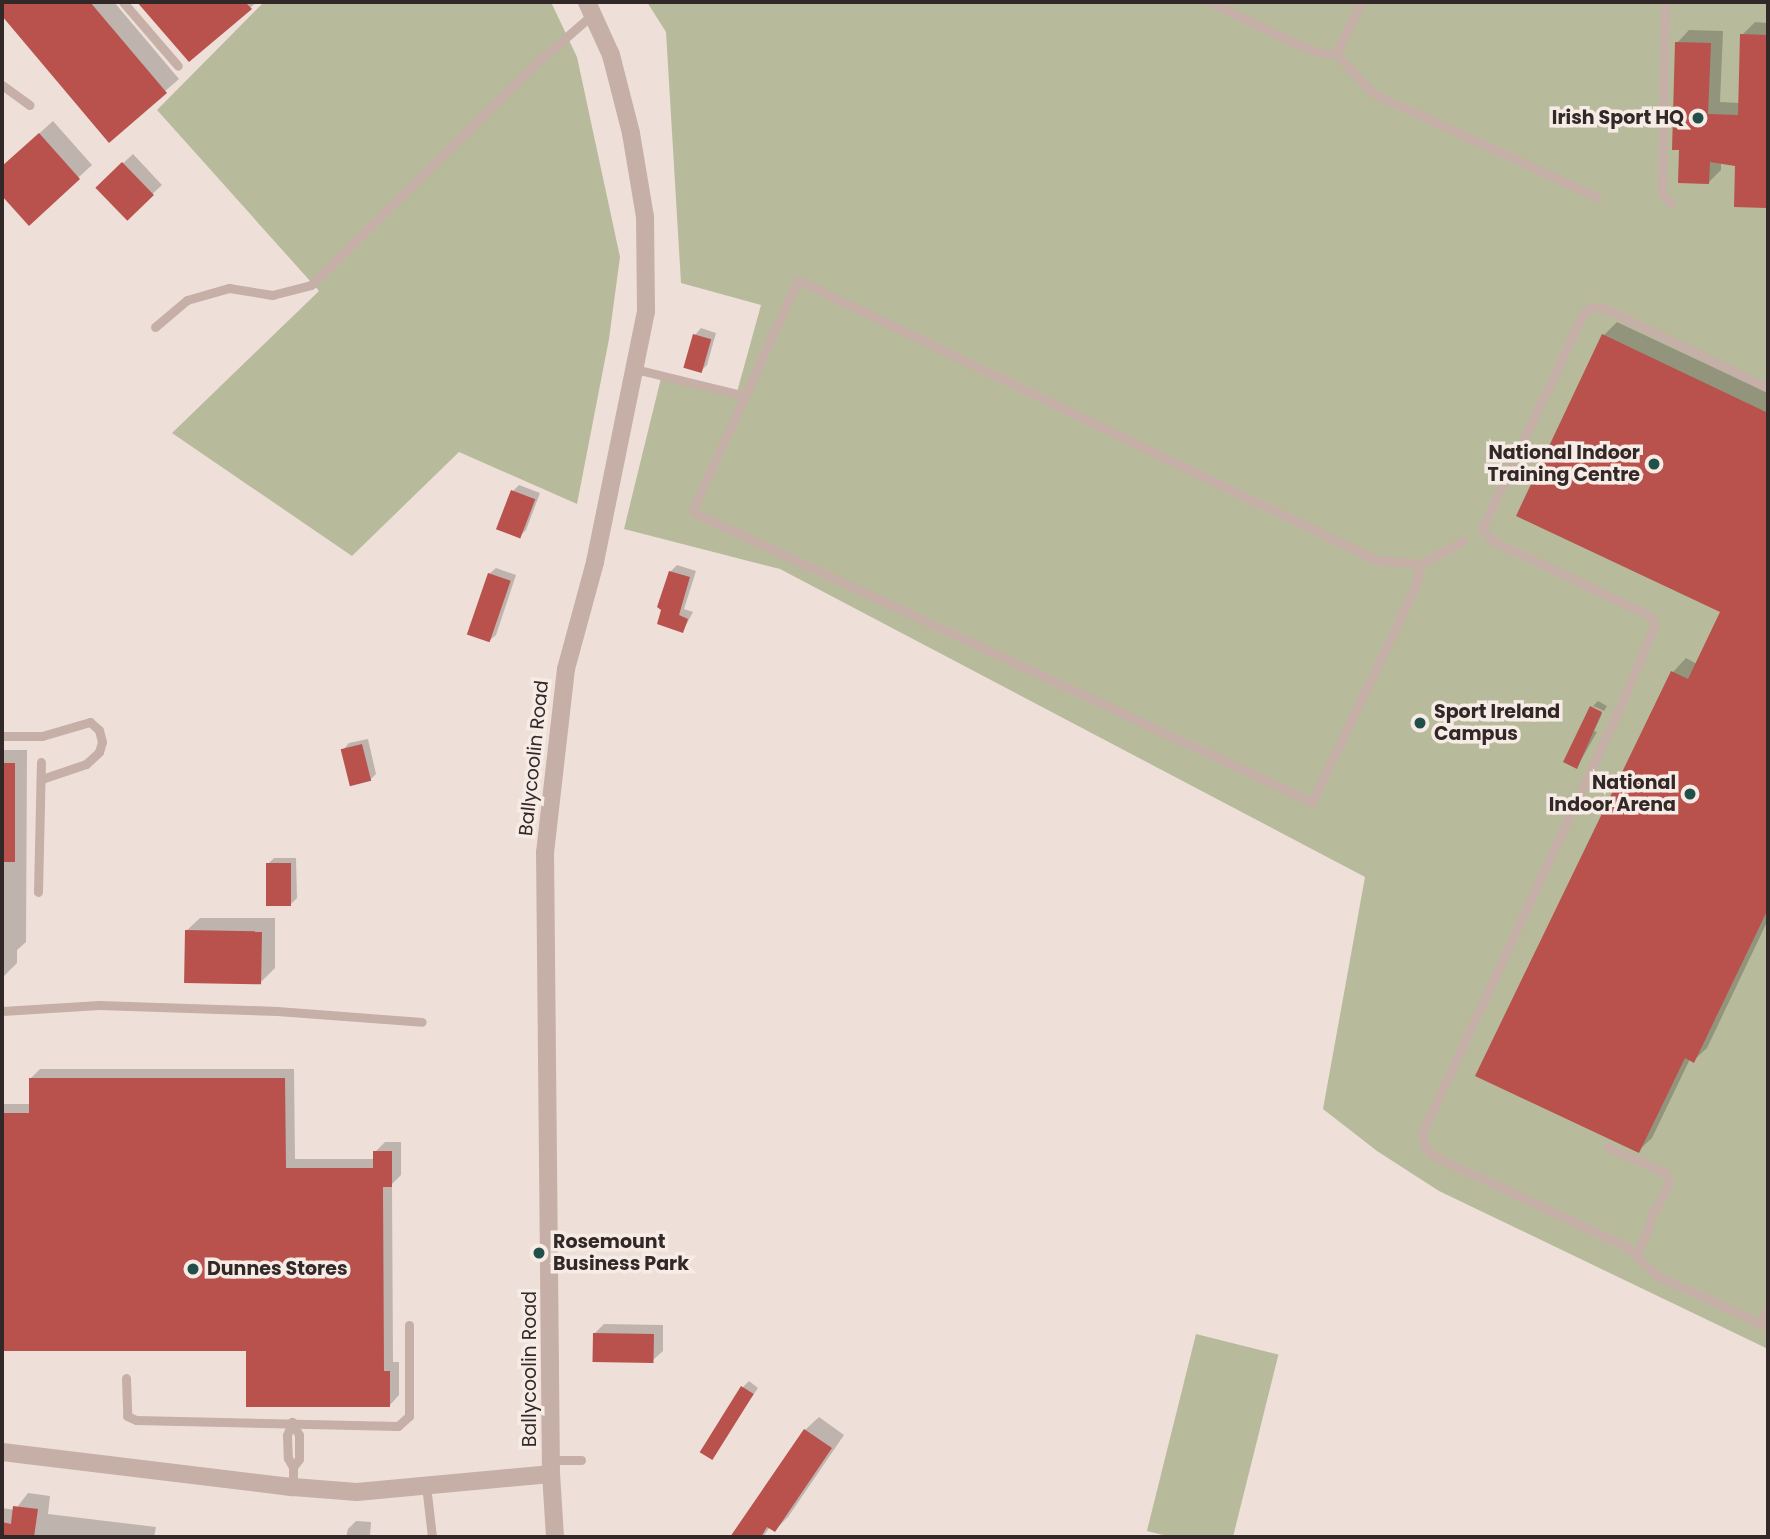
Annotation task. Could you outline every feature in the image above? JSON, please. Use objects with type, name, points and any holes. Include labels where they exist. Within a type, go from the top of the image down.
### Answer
[{"type":"street","name":"Ballycoolin Road","points":[[555,1537],[551,1467],[545,853],[566,669],[595,562],[646,311],[645,217],[631,133],[611,55],[590,8]]},
{"type":"street","points":[[2,1452],[293,1487],[358,1492],[551,1467]]},
{"type":"lane","points":[[123,2],[178,66]]},
{"type":"lane","points":[[1210,2],[1294,43],[1320,53],[1336,54],[1371,92],[1383,99],[1598,197]]},
{"type":"lane","points":[[1336,54],[1361,2]]},
{"type":"lane","points":[[1665,2],[1662,194],[1671,204]]},
{"type":"lane","points":[[155,327],[187,300],[229,288],[272,295],[311,285],[590,8]]},
{"type":"lane","points":[[2,85],[30,105]]},
{"type":"lane","points":[[1420,564],[1416,585],[1312,802],[697,514],[693,509],[798,280],[1376,560],[1420,564],[1463,541]]},
{"type":"lane","points":[[1768,388],[1604,308],[1591,307],[1584,312],[1482,528],[1491,540],[1648,615],[1653,620],[1654,627],[1619,709],[1423,1128],[1422,1140],[1434,1156],[1627,1247],[1645,1268],[1656,1275],[1764,1326],[1768,1308]]},
{"type":"lane","points":[[635,369],[746,396]]},
{"type":"lane","points":[[2,736],[42,736],[90,722],[99,730],[102,742],[99,752],[86,764],[42,779]]},
{"type":"lane","points":[[38,892],[41,762]]},
{"type":"lane","points":[[2,1011],[99,1005],[277,1011],[422,1022]]},
{"type":"lane","points":[[1608,1147],[1665,1172],[1668,1179],[1668,1185],[1657,1208],[1651,1213],[1650,1224],[1636,1255]]},
{"type":"lane","points":[[125,1378],[127,1416],[130,1419],[398,1426],[410,1416],[410,1325]]},
{"type":"lane","points":[[292,1422],[299,1435],[299,1459],[293,1467],[293,1487]]},
{"type":"lane","points":[[551,1467],[581,1460]]},
{"type":"lane","points":[[426,1485],[432,1537]]},
{"type":"green space","points":[[264,2],[551,2],[577,57],[620,257],[609,339],[577,504],[459,452],[352,556],[172,433],[319,291],[157,110]]},
{"type":"green space","name":"Sport Ireland Campus","points":[[647,2],[1768,2],[1768,1349],[1439,1191],[1377,1151],[1323,1109],[1365,877],[780,569],[624,529],[661,378],[737,392],[761,305],[681,283],[666,32]]},
{"type":"green space","points":[[1196,1334],[1278,1355],[1233,1537],[1171,1537],[1147,1531]]},
{"type":"building","points":[[2,2],[90,2],[167,93],[109,143],[2,16]]},
{"type":"building","points":[[137,2],[245,2],[252,9],[189,62]]},
{"type":"building","name":"Irish Sport HQ","points":[[1740,34],[1767,35],[1766,208],[1734,207],[1735,166],[1710,162],[1709,184],[1678,183],[1679,150],[1672,150],[1675,42],[1711,43],[1708,114],[1738,115]]},
{"type":"building","points":[[39,133],[80,179],[29,226],[2,196],[2,166]]},
{"type":"building","points":[[122,162],[154,195],[127,221],[95,188]]},
{"type":"building","points":[[693,334],[711,339],[702,373],[683,368]]},
{"type":"building","name":"National Indoor Arena","points":[[1602,334],[1768,413],[1768,909],[1694,1063],[1685,1058],[1639,1153],[1475,1076],[1671,671],[1688,679],[1720,612],[1516,516]]},
{"type":"building","points":[[511,490],[535,499],[520,539],[496,529]]},
{"type":"building","points":[[669,571],[690,577],[679,615],[688,619],[683,633],[657,624],[661,610],[657,607]]},
{"type":"building","points":[[488,573],[511,581],[490,642],[467,634]]},
{"type":"building","points":[[1590,706],[1602,712],[1577,769],[1563,762]]},
{"type":"building","points":[[362,744],[371,781],[350,786],[341,749]]},
{"type":"building","points":[[2,763],[15,763],[15,862],[2,862]]},
{"type":"building","points":[[266,863],[291,863],[291,906],[266,906]]},
{"type":"building","points":[[185,930],[262,931],[261,984],[184,983]]},
{"type":"building","name":"Dunnes Stores","points":[[29,1078],[285,1078],[286,1168],[373,1168],[373,1151],[392,1151],[392,1187],[383,1187],[384,1371],[390,1371],[390,1407],[246,1407],[246,1351],[2,1351],[2,1113],[29,1113]]},
{"type":"building","points":[[593,1333],[654,1334],[653,1363],[592,1362]]},
{"type":"building","points":[[741,1386],[754,1394],[712,1460],[700,1452]]},
{"type":"building","points":[[804,1429],[832,1448],[775,1532],[767,1527],[761,1537],[730,1537]]},
{"type":"building","points":[[13,1506],[38,1509],[34,1537],[2,1537],[2,1522],[11,1524]]},
{"type":"place","name":"Irish Sport HQ","points":[[1698,118]]},
{"type":"place","name":"National Indoor Training Centre","points":[[1654,464]]},
{"type":"place","name":"Sport Ireland Campus","points":[[1420,723]]},
{"type":"place","name":"National Indoor Arena","points":[[1690,794]]},
{"type":"place","name":"Rosemount Business Park","points":[[539,1253]]},
{"type":"place","name":"Dunnes Stores","points":[[193,1269]]}]
